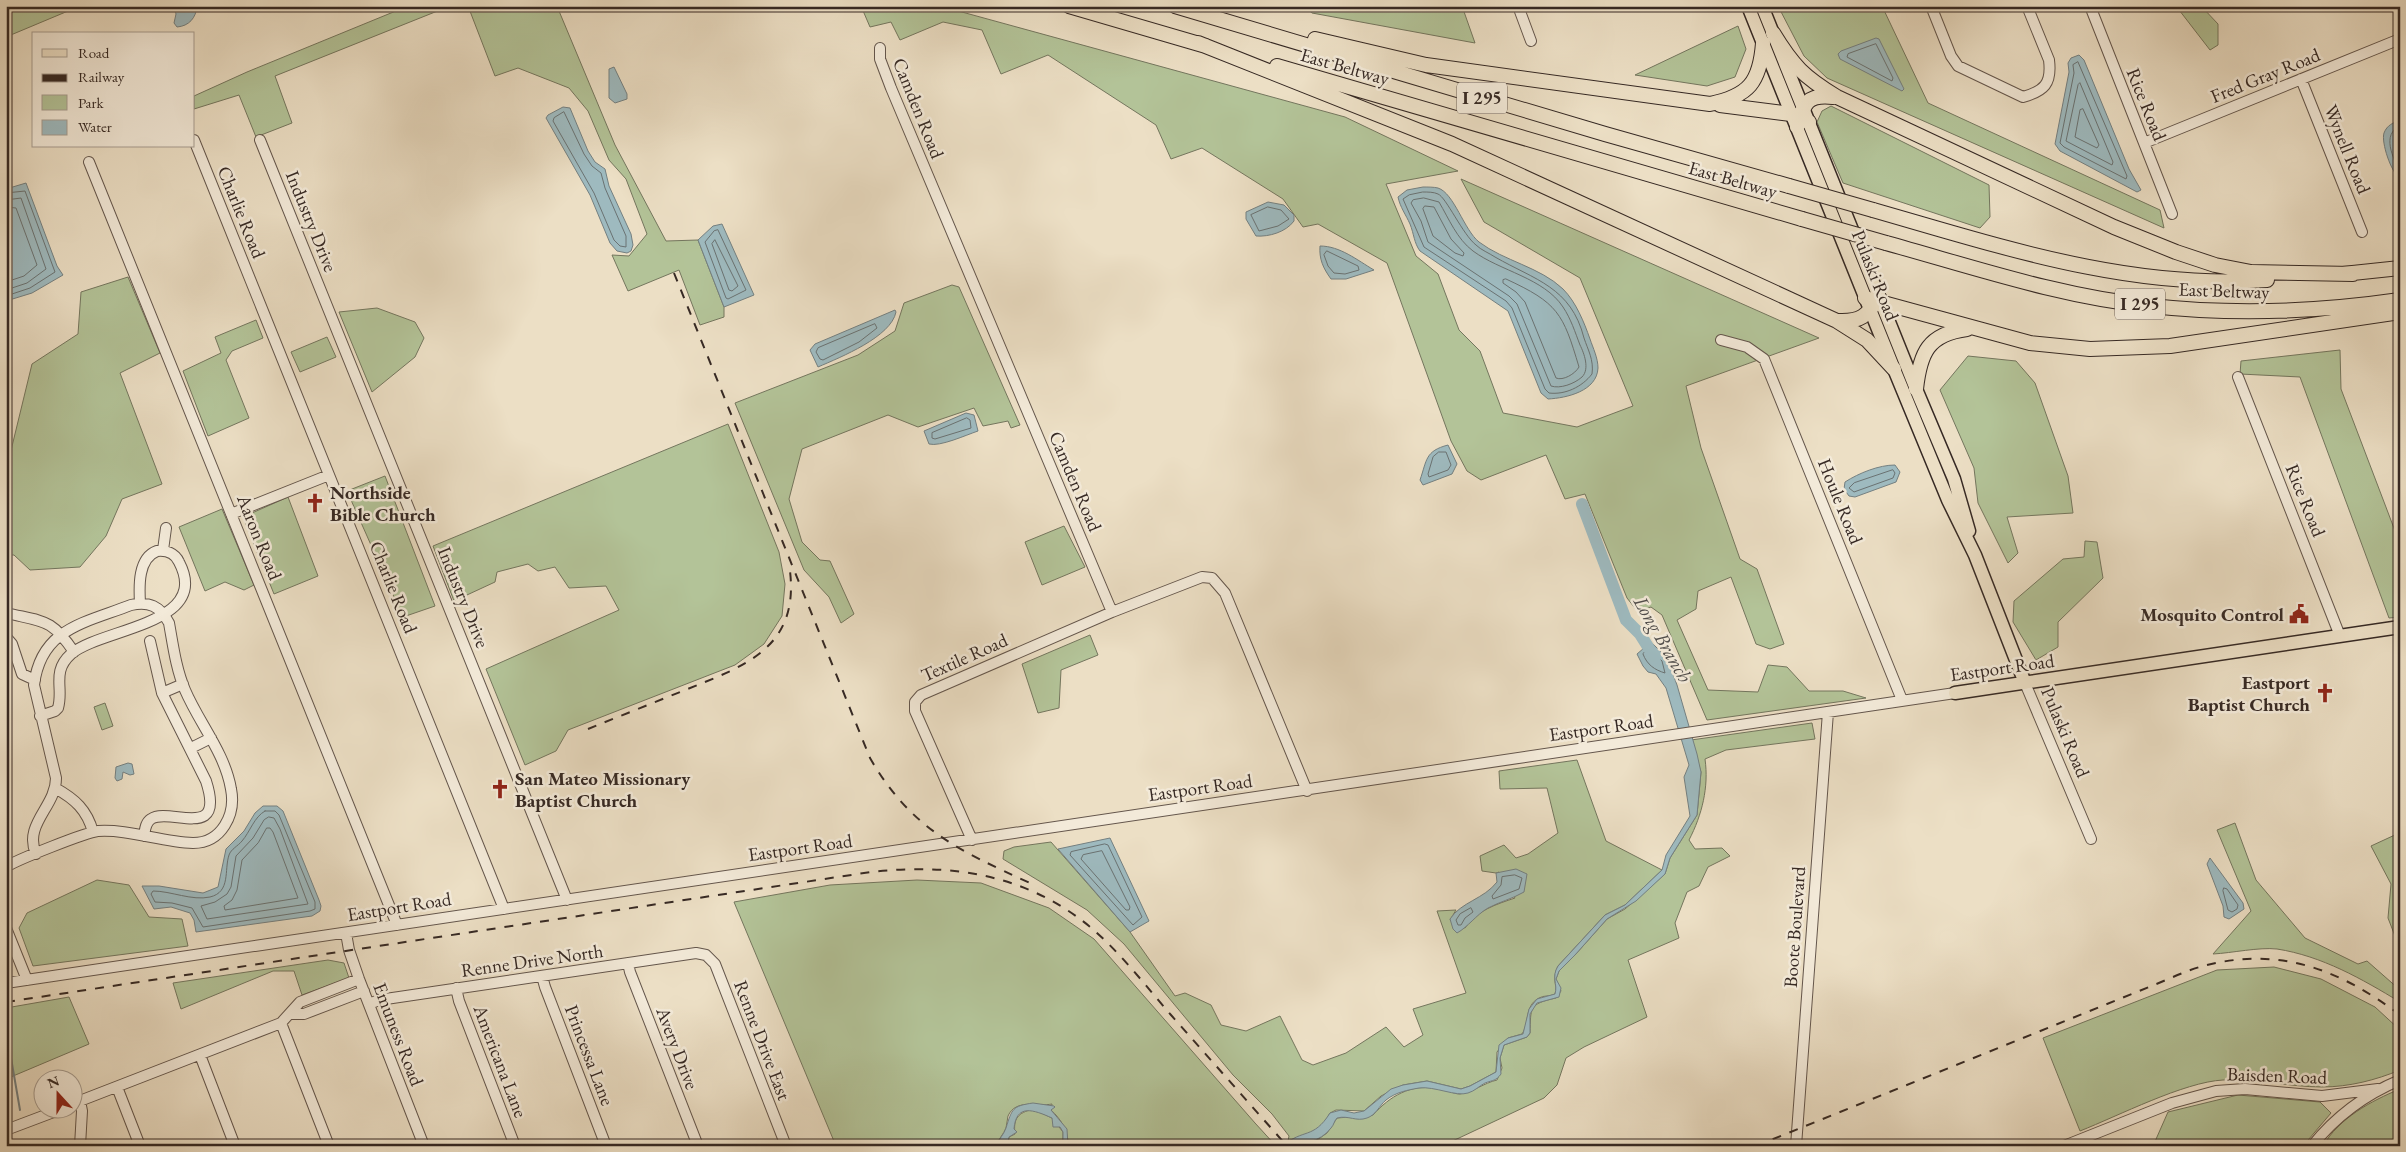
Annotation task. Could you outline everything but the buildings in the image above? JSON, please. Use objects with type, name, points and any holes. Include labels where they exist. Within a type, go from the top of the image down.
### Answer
[{"type":"highway","name":"East Beltway","points":[[1068,6],[1802,219],[2045,287],[2150,306],[2231,312],[2301,311],[2400,300]]},
{"type":"highway","name":"East Beltway","points":[[1175,6],[1605,134],[2052,260],[2166,280],[2240,282],[2353,274],[2400,268]]},
{"type":"highway","points":[[1182,6],[1426,65],[1800,117],[1809,99],[1820,95],[1837,98]]},
{"type":"highway","points":[[1710,104],[1735,97],[1751,84],[1760,70],[1768,38]]},
{"type":"highway","points":[[1768,38],[1795,68],[1812,82],[1837,98],[2114,227],[2184,255],[2215,265],[2251,272],[2353,274]]},
{"type":"highway","points":[[1198,43],[1452,144],[1837,321],[1867,340],[1894,369]]},
{"type":"highway","points":[[1837,321],[1853,322],[1874,302],[2030,343],[2090,349],[2170,346],[2400,312]]},
{"type":"highway","points":[[1916,389],[1918,364],[1924,351],[1935,341],[1953,331],[1973,328]]},
{"type":"main road","name":"Pulaski Road","points":[[1748,6],[1768,38],[1874,302],[1916,389],[1954,479],[1975,555]]},
{"type":"main road","name":"Pulaski Road","points":[[1762,6],[1768,38]]},
{"type":"main road","name":"Pulaski Road","points":[[1874,302],[1894,369],[1948,500],[1975,555],[2025,683]]},
{"type":"main road","name":"Eastport Road","points":[[1955,692],[2400,627]]},
{"type":"street","points":[[1518,6],[1531,41]]},
{"type":"street","points":[[1931,6],[1951,56],[1958,66],[2023,97],[2039,93],[2047,82],[2050,68],[2049,60],[2027,6]]},
{"type":"street","name":"Rice Road","points":[[2090,6],[2172,214]]},
{"type":"street","name":"Fred Gray Road","points":[[2144,142],[2400,39]]},
{"type":"street","name":"Camden Road","points":[[880,48],[880,59],[890,88],[1112,612]]},
{"type":"street","name":"Wynell Road","points":[[2301,79],[2362,232]]},
{"type":"street","name":"Industry Drive","points":[[260,140],[566,900]]},
{"type":"street","name":"Charlie Road","points":[[195,142],[504,909]]},
{"type":"street","name":"Aaron Road","points":[[89,162],[397,925]]},
{"type":"street","name":"Houle Road","points":[[1722,340],[1747,347],[1764,359],[1902,700]]},
{"type":"street","name":"Rice Road","points":[[2238,377],[2340,636]]},
{"type":"street","points":[[232,514],[329,475]]},
{"type":"street","points":[[162,550],[166,528]]},
{"type":"street","points":[[40,716],[55,711],[58,708],[58,676],[65,662],[74,652],[157,619],[179,601],[186,587],[186,579],[179,561],[170,553],[162,550],[152,553],[145,560],[139,581],[140,603]]},
{"type":"street","points":[[1112,612],[1193,579],[1209,577],[1217,582],[1225,593],[1307,791]]},
{"type":"street","points":[[6,869],[19,866],[32,856],[93,832],[199,842],[212,837],[228,822],[233,808],[231,786],[226,769],[183,684],[169,623],[164,614],[154,605],[140,603],[69,629],[61,634],[43,653],[35,680],[40,716],[56,778],[55,788],[35,825],[32,856]]},
{"type":"street","name":"Textile Road","points":[[972,840],[915,711],[917,698],[1112,612]]},
{"type":"street","points":[[6,613],[48,623],[61,634],[74,652]]},
{"type":"street","points":[[6,637],[12,644],[22,674],[35,680]]},
{"type":"street","points":[[144,836],[146,824],[153,817],[196,819],[208,810],[210,793],[191,748],[162,693],[150,642]]},
{"type":"street","name":"Pulaski Road","points":[[2025,683],[2091,839]]},
{"type":"street","points":[[162,693],[183,684]]},
{"type":"street","name":"Eastport Road","points":[[6,984],[1307,791],[1955,692]]},
{"type":"street","name":"Boote Boulevard","points":[[1796,1146],[1828,712]]},
{"type":"street","points":[[191,748],[211,738]]},
{"type":"street","points":[[55,788],[69,796],[82,807],[93,832]]},
{"type":"street","points":[[6,858],[32,856]]},
{"type":"street","points":[[6,928],[27,980]]},
{"type":"street","name":"Emuness Road","points":[[346,933],[349,950],[359,979],[424,1146]]},
{"type":"street","name":"Renne Drive North","points":[[369,1004],[379,1000],[456,988],[701,953]]},
{"type":"street","name":"Renne Drive East","points":[[701,953],[711,958],[715,964],[786,1146]]},
{"type":"street","name":"Avery Drive","points":[[628,963],[698,1146]]},
{"type":"street","name":"Princessa Lane","points":[[542,976],[606,1146]]},
{"type":"street","points":[[82,1101],[281,1023],[292,1014],[300,1002],[359,979]]},
{"type":"street","name":"Americana Lane","points":[[456,988],[459,1001],[515,1146]]},
{"type":"street","points":[[292,1014],[304,1014],[364,991]]},
{"type":"street","points":[[281,1023],[329,1146]]},
{"type":"street","points":[[200,1055],[235,1146]]},
{"type":"street","points":[[2312,1146],[2332,1123],[2350,1107],[2378,1089],[2400,1080]]},
{"type":"street","points":[[117,1086],[140,1146]]},
{"type":"street","name":"Baisden Road","points":[[2064,1146],[2172,1103],[2216,1091],[2245,1089],[2310,1096],[2340,1095],[2378,1089]]},
{"type":"street","points":[[2340,1095],[2350,1107]]},
{"type":"street","points":[[6,1130],[32,1120]]},
{"type":"street","points":[[80,1146],[81,1120]]},
{"type":"green space","points":[[6,6],[80,6],[6,37]]},
{"type":"green space","points":[[408,6],[450,6],[275,76],[292,123],[256,137],[239,95],[195,109],[195,96],[247,72]]},
{"type":"green space","points":[[468,6],[560,6],[559,11],[615,145],[666,241],[698,240],[724,307],[724,317],[700,325],[679,270],[628,291],[612,255],[629,256],[647,234],[626,179],[609,160],[588,111],[569,88],[518,68],[495,76]]},
{"type":"green space","points":[[861,6],[940,6],[1345,117],[1458,171],[1386,184],[1416,256],[1438,274],[1459,330],[1480,351],[1503,413],[1577,427],[1633,406],[1580,278],[1484,222],[1461,179],[1819,338],[1686,386],[1701,448],[1740,559],[1757,569],[1784,644],[1770,649],[1756,644],[1731,577],[1698,591],[1696,609],[1677,620],[1708,690],[1758,692],[1768,665],[1787,667],[1809,691],[1843,691],[1866,698],[1707,720],[1662,615],[1651,607],[1638,612],[1627,598],[1585,494],[1565,499],[1546,455],[1481,480],[1467,471],[1451,441],[1387,263],[1318,224],[1303,227],[1283,199],[1202,148],[1171,159],[1156,125],[1048,55],[1001,74],[982,30],[943,22],[900,40],[891,22],[870,27]]},
{"type":"green space","points":[[1304,6],[1462,6],[1475,43],[1312,13]]},
{"type":"green space","points":[[1778,6],[1882,6],[1928,103],[2160,210],[2164,228],[1827,78],[1804,56]]},
{"type":"green space","points":[[2176,6],[2204,6],[2202,7],[2218,24],[2218,45],[2210,50]]},
{"type":"green space","points":[[1738,26],[1746,49],[1735,77],[1707,86],[1635,75]]},
{"type":"green space","points":[[1831,106],[1989,185],[1990,217],[1980,228],[1843,183],[1817,122],[1822,111]]},
{"type":"green space","points":[[128,277],[160,353],[120,373],[162,484],[122,499],[106,536],[80,567],[30,570],[14,555],[6,555],[6,471],[32,364],[78,334],[81,292]]},
{"type":"green space","points":[[952,285],[959,287],[1020,425],[1011,428],[1008,421],[983,426],[974,408],[918,427],[888,415],[802,449],[789,499],[802,542],[820,560],[830,561],[854,614],[841,623],[829,597],[804,570],[735,403],[858,355],[895,331],[904,303]]},
{"type":"green space","points":[[377,308],[415,322],[424,338],[415,357],[372,392],[339,312]]},
{"type":"green space","points":[[256,320],[263,338],[232,351],[226,360],[249,418],[208,436],[183,371],[221,353],[215,337]]},
{"type":"green space","points":[[327,337],[336,357],[300,372],[291,352]]},
{"type":"green space","points":[[2340,350],[2341,389],[2400,544],[2400,617],[2389,618],[2300,377],[2240,374],[2241,361]]},
{"type":"green space","points":[[1968,356],[2016,361],[2035,383],[2068,476],[2073,513],[2007,517],[2018,553],[2008,563],[1978,503],[1974,468],[1940,390]]},
{"type":"green space","points":[[728,424],[779,552],[785,584],[782,616],[764,644],[735,665],[568,730],[556,751],[525,765],[486,669],[619,610],[606,586],[569,588],[555,567],[538,571],[528,564],[497,572],[495,582],[454,601],[433,546]]},
{"type":"green space","points":[[385,476],[435,606],[403,617],[347,491]]},
{"type":"green space","points":[[288,497],[318,576],[274,594],[243,517]]},
{"type":"green space","points":[[222,509],[254,585],[244,590],[225,582],[205,591],[179,527]]},
{"type":"green space","points":[[1064,526],[1085,567],[1042,585],[1025,542]]},
{"type":"green space","points":[[2085,541],[2097,542],[2103,578],[2058,622],[2058,647],[2036,660],[2013,622],[2014,601],[2063,559],[2084,557]]},
{"type":"green space","points":[[1090,635],[1098,655],[1061,670],[1059,708],[1038,713],[1022,664]]},
{"type":"green space","points":[[105,703],[113,726],[102,730],[94,707]]},
{"type":"green space","points":[[1812,723],[1815,739],[1726,750],[1705,759],[1706,780],[1703,801],[1698,821],[1689,840],[1695,849],[1722,848],[1730,856],[1708,867],[1699,886],[1687,892],[1675,923],[1679,938],[1628,960],[1647,1017],[1584,1047],[1566,1058],[1557,1085],[1544,1098],[1442,1146],[1297,1146],[1317,1140],[1327,1133],[1337,1118],[1373,1115],[1386,1102],[1410,1090],[1428,1087],[1460,1094],[1497,1080],[1502,1068],[1500,1058],[1504,1045],[1527,1037],[1530,1033],[1533,1008],[1540,1002],[1556,998],[1561,991],[1556,979],[1559,971],[1607,919],[1625,909],[1665,874],[1670,858],[1697,815],[1701,772],[1691,740]]},
{"type":"green space","points":[[1577,760],[1606,841],[1662,870],[1625,905],[1605,915],[1558,966],[1555,975],[1555,994],[1541,997],[1534,1001],[1529,1010],[1522,1034],[1508,1038],[1497,1052],[1496,1072],[1461,1089],[1427,1081],[1403,1085],[1381,1096],[1364,1111],[1336,1110],[1330,1113],[1322,1126],[1314,1132],[1288,1141],[1289,1136],[1272,1114],[1233,1075],[1124,944],[1087,910],[1003,859],[1004,851],[1014,847],[1051,842],[1130,932],[1175,996],[1185,993],[1211,1005],[1221,1025],[1246,1031],[1280,1016],[1302,1060],[1313,1065],[1346,1053],[1386,1027],[1404,1047],[1423,1035],[1413,1009],[1466,993],[1437,911],[1456,910],[1450,920],[1465,928],[1480,913],[1515,898],[1499,872],[1482,871],[1480,856],[1504,845],[1516,858],[1528,854],[1558,833],[1547,788],[1500,789],[1499,771]]},
{"type":"green space","points":[[2400,813],[2400,949],[2388,918],[2391,884],[2371,846],[2397,834],[2396,815]]},
{"type":"green space","points":[[2235,823],[2256,880],[2305,938],[2358,964],[2367,961],[2400,990],[2400,1002],[2341,970],[2294,952],[2277,949],[2254,949],[2213,954],[2251,911],[2217,830]]},
{"type":"green space","points":[[97,880],[129,885],[149,917],[182,919],[188,946],[33,966],[19,928],[27,913]]},
{"type":"green space","points":[[917,880],[981,883],[1049,908],[1094,939],[1276,1146],[1068,1146],[1066,1131],[1058,1117],[1051,1110],[1052,1104],[1028,1104],[1012,1110],[1008,1116],[1005,1130],[996,1146],[836,1146],[734,902],[830,885]]},
{"type":"green space","points":[[328,960],[344,963],[349,978],[302,995],[294,971],[273,971],[181,1009],[173,983]]},
{"type":"green space","points":[[2274,967],[2321,979],[2375,1007],[2400,1030],[2400,1070],[2362,1082],[2332,1087],[2310,1087],[2236,1080],[2207,1082],[2171,1093],[2080,1131],[2043,1038],[2217,970]]},
{"type":"green space","points":[[69,997],[89,1044],[6,1079],[6,1008]]},
{"type":"green space","points":[[2400,1089],[2400,1146],[2323,1146],[2347,1119],[2367,1105]]},
{"type":"green space","points":[[2238,1095],[2320,1102],[2331,1113],[2303,1146],[2153,1146],[2168,1112]]},
{"type":"green space","points":[[1033,1109],[1052,1118],[1063,1132],[1063,1146],[1011,1146],[1008,1142],[1009,1137],[1015,1134],[1016,1120],[1020,1114]]},
{"type":"water","points":[[174,6],[197,6],[191,21],[177,27],[174,23],[176,14]]},
{"type":"water","points":[[1876,38],[1879,39],[1904,89],[1902,91],[1840,59],[1838,54],[1841,51]]},
{"type":"water","points":[[2079,55],[2084,60],[2129,169],[2141,190],[2137,192],[2060,151],[2055,144],[2069,72],[2068,63],[2071,58]]},
{"type":"water","points":[[614,67],[627,94],[627,99],[615,103],[609,98],[609,69]]},
{"type":"water","points":[[563,107],[570,108],[588,151],[595,162],[605,169],[609,186],[631,234],[633,245],[631,251],[627,253],[617,251],[610,243],[590,195],[546,118]]},
{"type":"water","points":[[2400,120],[2400,178],[2390,164],[2383,137],[2385,130],[2389,126]]},
{"type":"water","points":[[26,183],[57,266],[63,275],[32,293],[6,301],[6,189]]},
{"type":"water","points":[[1423,187],[1438,188],[1444,191],[1479,242],[1489,249],[1544,275],[1554,281],[1568,294],[1582,319],[1597,361],[1596,376],[1587,388],[1572,395],[1548,399],[1541,393],[1508,311],[1420,251],[1398,197],[1407,190]]},
{"type":"water","points":[[1268,202],[1284,205],[1294,215],[1294,221],[1287,228],[1277,233],[1256,236],[1246,219],[1246,212]]},
{"type":"water","points":[[722,224],[754,295],[724,307],[698,240],[713,226]]},
{"type":"water","points":[[1320,246],[1341,251],[1374,270],[1346,279],[1331,279],[1322,263]]},
{"type":"water","points":[[895,310],[892,321],[875,338],[851,352],[818,367],[810,350],[815,344]]},
{"type":"water","points":[[966,413],[974,415],[978,431],[946,442],[929,444],[924,431]]},
{"type":"water","points":[[1448,445],[1457,464],[1452,474],[1423,485],[1420,480],[1428,457],[1440,447]]},
{"type":"water","points":[[1895,465],[1900,472],[1896,482],[1855,497],[1849,496],[1844,489],[1845,482],[1856,476],[1876,468]]},
{"type":"water","points":[[1651,642],[1667,658],[1677,685],[1701,772],[1697,815],[1670,858],[1665,874],[1636,901],[1607,919],[1559,971],[1556,979],[1561,988],[1559,997],[1537,1003],[1530,1014],[1530,1033],[1527,1037],[1504,1045],[1500,1058],[1501,1074],[1496,1079],[1463,1094],[1432,1088],[1419,1088],[1402,1092],[1386,1100],[1370,1117],[1363,1119],[1337,1118],[1332,1127],[1322,1137],[1303,1144],[1283,1146],[1296,1137],[1313,1131],[1330,1113],[1341,1110],[1354,1113],[1364,1111],[1391,1089],[1427,1081],[1461,1089],[1496,1072],[1499,1045],[1508,1038],[1523,1034],[1529,1009],[1537,999],[1555,994],[1555,974],[1558,966],[1605,915],[1625,905],[1662,870],[1666,855],[1690,816],[1684,777],[1689,765],[1666,688],[1656,674],[1648,672],[1637,654]]},
{"type":"water","points":[[128,763],[132,764],[134,774],[130,775],[123,772],[122,779],[117,781],[115,778],[116,767]]},
{"type":"water","points":[[263,806],[277,806],[283,811],[319,900],[320,911],[312,916],[196,932],[194,920],[190,913],[171,907],[154,909],[142,886],[159,886],[203,893],[218,887],[226,849],[244,831],[255,813]]},
{"type":"water","points":[[1110,838],[1149,921],[1130,932],[1058,849]]},
{"type":"water","points":[[2210,858],[2243,903],[2244,909],[2229,919],[2224,917],[2223,906],[2207,864]]},
{"type":"water","points":[[1516,869],[1527,874],[1524,892],[1488,908],[1457,933],[1453,929],[1450,919],[1455,913],[1492,888],[1497,882],[1496,873]]},
{"type":"water","points":[[1033,1103],[1055,1107],[1051,1110],[1067,1129],[1068,1146],[1063,1146],[1063,1132],[1060,1127],[1053,1127],[1052,1118],[1033,1111],[1027,1111],[1018,1115],[1015,1121],[1014,1129],[1017,1132],[1009,1137],[1008,1142],[1011,1146],[996,1146],[1014,1110],[1017,1107]]},
{"type":"waterway","name":"Long Branch","points":[[1582,504],[1626,620],[1640,634],[1655,658]]},
{"type":"waterway","points":[[6,1029],[20,1110]]},
{"type":"waterway","points":[[18,1141],[18,1146]]},
{"type":"railway","points":[[674,273],[870,758],[902,803],[938,835],[980,860],[1030,883]]},
{"type":"railway","points":[[588,729],[728,672],[747,662],[763,650],[777,636],[786,619],[791,597],[790,571]]},
{"type":"railway","points":[[6,1002],[871,872],[930,869],[958,871],[986,876],[1039,894],[1065,908],[1089,926],[1122,958],[1287,1146]]},
{"type":"railway","points":[[1756,1146],[2183,973],[2203,966],[2231,960],[2283,961],[2307,966],[2331,974],[2354,985],[2400,1015]]},
{"type":"place","name":"Northside Bible Church","points":[[315,503]]},
{"type":"place","name":"Mosquito Control","points":[[2299,614]]},
{"type":"place","name":"Eastport Baptist Church","points":[[2325,693]]},
{"type":"place","name":"San Mateo Missionary Baptist Church","points":[[500,789]]}]
